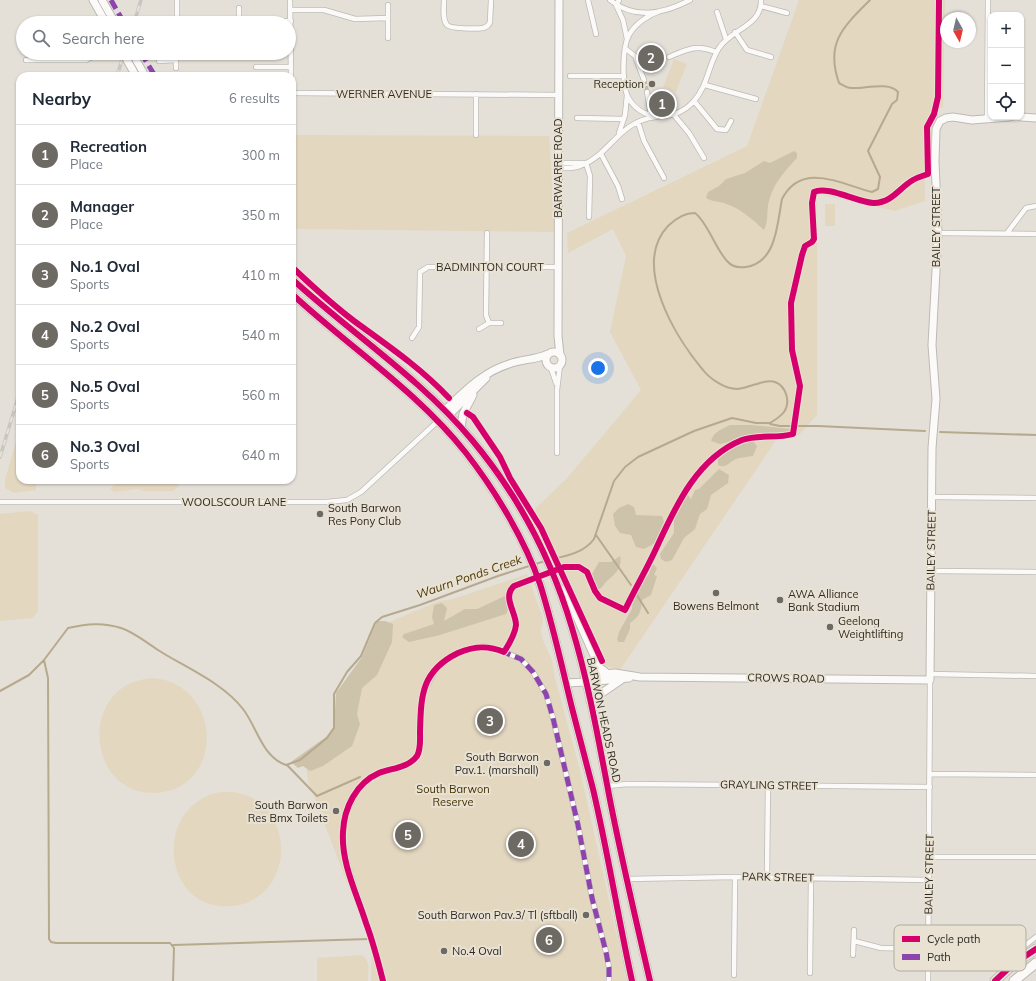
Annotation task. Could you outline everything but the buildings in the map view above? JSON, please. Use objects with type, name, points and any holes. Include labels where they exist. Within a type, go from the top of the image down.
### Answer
[{"type":"highway","points":[[1026,956],[1036,949]]},
{"type":"highway","points":[[1014,981],[1036,963]]},
{"type":"highway","points":[[995,981],[1006,971]]},
{"type":"street","points":[[93,0],[102,16]]},
{"type":"street","points":[[102,0],[111,16]]},
{"type":"street","points":[[177,0],[177,16]]},
{"type":"street","points":[[290,0],[291,16]]},
{"type":"street","points":[[444,0],[445,20],[448,26],[453,28],[482,28],[486,27],[490,22],[491,0]]},
{"type":"street","name":"BARWARRE ROAD","points":[[559,0],[558,336],[560,355]]},
{"type":"street","points":[[588,0],[596,34]]},
{"type":"street","points":[[610,0],[621,8],[635,12],[650,13],[660,11]]},
{"type":"street","points":[[616,5],[619,0]]},
{"type":"street","points":[[626,47],[629,36],[635,28],[649,16],[690,0]]},
{"type":"street","points":[[558,165],[586,163],[601,154],[624,130],[638,122],[650,118],[674,115],[682,111],[694,101],[705,85],[716,52],[726,39],[753,21],[761,6],[761,0]]},
{"type":"street","points":[[987,119],[988,0]]},
{"type":"street","points":[[388,5],[388,38]]},
{"type":"street","points":[[616,5],[626,30],[624,76],[626,90],[624,119],[616,137]]},
{"type":"street","points":[[761,6],[787,13]]},
{"type":"street","points":[[239,8],[239,16]]},
{"type":"street","points":[[291,10],[324,10],[356,19],[388,18]]},
{"type":"street","points":[[717,12],[726,39]]},
{"type":"street","points":[[735,32],[747,50],[771,57]]},
{"type":"street","points":[[626,47],[635,56],[644,80]]},
{"type":"street","points":[[669,57],[698,47],[716,52]]},
{"type":"street","points":[[26,60],[84,60]]},
{"type":"street","points":[[127,60],[134,72]]},
{"type":"street","points":[[136,60],[143,72]]},
{"type":"street","points":[[159,61],[176,60],[176,68]]},
{"type":"street","points":[[291,60],[291,72]]},
{"type":"street","points":[[256,67],[291,67]]},
{"type":"street","points":[[570,76],[624,76]]},
{"type":"street","points":[[705,85],[756,99]]},
{"type":"street","points":[[626,90],[636,107],[651,115],[661,117]]},
{"type":"street","points":[[647,92],[651,115]]},
{"type":"street","name":"WERNER AVENUE","points":[[296,93],[558,95]]},
{"type":"street","points":[[476,94],[476,135]]},
{"type":"street","points":[[694,101],[718,130],[727,129],[731,121]]},
{"type":"street","points":[[674,115],[689,132],[704,158]]},
{"type":"street","name":"BAILEY STREET","points":[[928,925],[931,774],[930,571],[932,448],[936,399],[932,345],[938,233],[934,139],[936,129],[940,121],[953,117],[972,120],[987,119]]},
{"type":"street","points":[[1024,117],[1036,118]]},
{"type":"street","points":[[577,118],[624,119]]},
{"type":"street","points":[[638,122],[644,141],[664,178]]},
{"type":"street","points":[[601,154],[618,186],[622,199]]},
{"type":"street","points":[[586,163],[590,176],[590,217]]},
{"type":"street","points":[[1007,233],[1026,208],[1036,206]]},
{"type":"street","points":[[487,232],[486,315],[489,323]]},
{"type":"street","points":[[938,233],[1036,234]]},
{"type":"street","name":"BADMINTON COURT","points":[[412,338],[419,326],[420,272],[424,268],[558,267]]},
{"type":"street","name":"BARWON HEADS ROAD","points":[[296,282],[321,306],[419,386],[447,412],[490,463],[516,501],[539,545],[554,576],[572,628],[585,679],[626,880],[650,981]]},
{"type":"street","points":[[296,298],[319,319],[407,391],[438,421],[466,452],[498,498],[524,549],[539,582],[593,789],[632,981]]},
{"type":"street","points":[[479,329],[489,323],[501,323]]},
{"type":"street","name":"BARWARRE ROAD","points":[[550,353],[558,336]]},
{"type":"street","points":[[438,421],[480,378],[500,367],[556,352],[560,355],[562,360],[557,390],[557,453]]},
{"type":"street","points":[[550,353],[546,358],[555,377],[557,390]]},
{"type":"street","points":[[518,361],[556,368],[560,365]]},
{"type":"street","points":[[447,412],[500,367]]},
{"type":"street","points":[[461,428],[464,412],[480,384]]},
{"type":"street","name":"WOOLSCOUR LANE","points":[[0,502],[327,502],[347,500],[367,488],[438,421]]},
{"type":"street","points":[[932,497],[1036,498]]},
{"type":"street","points":[[930,571],[1036,572]]},
{"type":"street","points":[[557,585],[570,601],[598,665],[607,674]]},
{"type":"street","points":[[383,981],[375,949],[348,867],[344,848],[343,832],[345,816],[358,789],[368,780],[379,773],[413,761],[418,754],[420,744],[420,710],[422,694],[436,669],[451,657],[461,652],[483,646],[498,649],[521,659],[533,672],[546,694],[578,825],[592,898],[606,952],[609,968],[609,981]]},
{"type":"street","name":"CROWS ROAD","points":[[585,679],[607,674],[642,676],[930,677]]},
{"type":"street","name":"CROWS ROAD","points":[[618,680],[642,676]]},
{"type":"street","points":[[930,677],[1036,676]]},
{"type":"street","points":[[566,683],[585,679],[618,680]]},
{"type":"street","points":[[590,701],[618,680]]},
{"type":"street","points":[[931,774],[1036,775]]},
{"type":"street","name":"GRAYLING STREET","points":[[608,786],[628,784],[768,784],[930,787]]},
{"type":"street","points":[[768,784],[768,877]]},
{"type":"street","points":[[929,857],[1036,857]]},
{"type":"street","points":[[734,975],[735,876]]},
{"type":"street","name":"PARK STREET","points":[[626,880],[735,876],[929,880]]},
{"type":"street","points":[[810,973],[811,877]]},
{"type":"street","points":[[853,955],[854,930]]},
{"type":"street","points":[[1026,945],[1036,938]]},
{"type":"street","points":[[854,941],[881,948],[894,948]]},
{"type":"green space","points":[[799,0],[945,0],[945,12],[940,12],[940,48],[944,48],[943,107],[930,115],[924,129],[925,201],[895,211],[817,194],[817,415],[799,435],[777,439],[620,670],[602,665],[602,658],[535,509],[567,478],[641,390],[610,332],[626,256],[613,229],[568,253],[567,233],[747,146]]},
{"type":"green space","points":[[674,59],[687,64],[676,92],[663,87]]},
{"type":"green space","points":[[296,135],[549,136],[555,232],[296,229]]},
{"type":"green space","points":[[825,204],[835,204],[835,226],[825,226]]},
{"type":"green space","points":[[16,441],[16,484],[36,484],[36,490],[14,493],[5,488],[5,480]]},
{"type":"green space","points":[[116,484],[179,484],[178,487],[173,491],[144,491],[138,489],[114,492],[110,489]]},
{"type":"green space","points":[[30,511],[38,515],[38,611],[33,618],[0,621],[0,514]]},
{"type":"green space","name":"South Barwon Reserve","points":[[527,574],[543,618],[541,632],[542,638],[552,660],[555,678],[580,770],[627,981],[371,981],[372,948],[308,781],[306,766],[330,742],[382,625],[439,601],[453,599]]},
{"type":"green space","points":[[153,678],[176,685],[193,698],[203,716],[207,737],[204,757],[194,775],[177,788],[154,793],[131,789],[114,776],[104,758],[100,737],[102,716],[112,698],[129,684]]},
{"type":"green space","points":[[220,792],[245,795],[264,806],[276,823],[281,844],[279,865],[271,884],[255,899],[233,906],[209,904],[191,894],[179,877],[174,857],[175,836],[183,817],[198,801]]},
{"type":"green space","points":[[361,955],[368,963],[368,981],[317,981],[317,958]]},
{"type":"shaded area","points":[[794,151],[797,153],[797,158],[783,174],[772,191],[764,230],[741,211],[724,203],[706,198],[708,192],[719,186],[726,179],[745,173],[764,161],[770,163]]},
{"type":"shaded area","points":[[730,425],[751,425],[791,429],[791,431],[790,433],[768,433],[720,444],[711,441],[716,433]]},
{"type":"shaded area","points":[[752,440],[757,446],[753,456],[736,459],[725,466],[718,465],[718,457],[729,448]]},
{"type":"shaded area","points":[[719,469],[729,475],[728,483],[711,495],[707,509],[700,514],[695,529],[684,538],[672,560],[666,562],[661,559],[660,554],[674,533],[674,517],[687,494],[691,499],[695,490],[699,489]]},
{"type":"shaded area","points":[[628,504],[634,507],[636,515],[662,516],[664,522],[655,543],[644,549],[636,547],[631,535],[620,533],[615,526],[613,514],[619,508]]},
{"type":"shaded area","points":[[620,556],[621,560],[618,570],[602,587],[596,590],[592,574],[599,562],[611,562]]},
{"type":"shaded area","points":[[653,564],[657,568],[654,575],[657,576],[651,595],[642,600],[639,613],[630,623],[630,629],[624,642],[619,642],[617,640],[619,632],[632,609],[633,598],[638,585],[649,574]]},
{"type":"shaded area","points":[[507,595],[512,602],[506,614],[440,635],[409,642],[402,637],[404,634],[434,624],[432,617],[434,605],[442,603],[447,608],[444,621],[465,609],[477,609]]},
{"type":"shaded area","points":[[377,621],[385,621],[393,624],[392,642],[377,675],[362,688],[357,714],[360,724],[352,746],[323,766],[310,771],[303,766],[298,768],[291,762],[326,737],[334,726],[336,693],[362,657]]},
{"type":"waterway","name":"Waurn Ponds Creek","points":[[549,560],[580,551],[590,544],[594,539],[614,481],[625,467],[638,457],[694,431],[732,418],[756,423],[770,423],[784,412],[787,399],[785,391],[779,384],[773,381],[768,381],[739,389],[732,389],[718,383],[703,370],[692,356],[670,321],[656,280],[654,260],[658,242],[668,226],[684,215],[695,213],[700,217],[723,256],[731,265],[736,267],[746,267],[756,264],[764,258],[770,250],[777,230],[782,199],[790,187],[800,180],[823,178],[872,192],[878,189],[880,177],[868,151],[892,104],[897,100],[898,92],[894,89],[883,86],[856,88],[846,87],[839,83],[835,69],[834,57],[839,37],[852,19],[870,0]]},
{"type":"waterway","points":[[770,424],[780,426],[818,426],[925,431]]},
{"type":"waterway","points":[[940,432],[1036,435]]},
{"type":"waterway","points":[[596,535],[631,585]]},
{"type":"waterway","name":"Waurn Ponds Creek","points":[[0,691],[29,675],[44,660],[68,628],[94,624],[114,626],[136,635],[225,691],[234,699],[248,716],[266,749],[278,761],[286,765],[300,760],[327,738],[334,728],[334,694],[347,672],[361,656],[375,623],[382,617],[545,561]]},
{"type":"waterway","points":[[635,592],[648,613]]},
{"type":"waterway","points":[[44,660],[48,678],[49,939],[51,942],[56,943],[170,943],[174,948],[173,981]]},
{"type":"waterway","points":[[287,765],[317,796],[360,777]]},
{"type":"waterway","points":[[173,945],[369,939]]},
{"type":"tunnel","points":[[644,80],[647,92]]},
{"type":"railway","points":[[136,16],[141,0]]},
{"type":"railway","points":[[118,72],[122,60]]},
{"type":"railway","points":[[0,457],[16,404]]},
{"type":"marked path","points":[[111,0],[120,16]]},
{"type":"marked path","points":[[145,60],[153,72]]},
{"type":"marked path","points":[[501,651],[521,659],[533,672],[546,694],[578,825],[592,898],[606,952],[609,968],[609,981]]},
{"type":"cycle path","points":[[383,981],[373,944],[350,878],[344,855],[344,823],[353,797],[371,777],[409,763],[417,756],[420,744],[420,719],[423,696],[430,676],[437,668],[446,660],[458,653],[470,649],[487,647],[504,652],[510,643],[516,625],[509,600],[509,595],[514,586],[564,567],[579,567],[587,572],[595,591],[600,598],[625,610],[678,503],[699,473],[711,460],[726,449],[748,438],[793,434],[800,386],[792,350],[791,303],[805,246],[814,239],[812,203],[814,192],[820,190],[835,192],[868,202],[881,202],[891,197],[913,180],[928,174],[927,127],[934,114],[938,97],[939,0]]},
{"type":"cycle path","points":[[296,271],[346,315],[415,367],[449,398]]},
{"type":"cycle path","points":[[296,282],[385,356],[452,417],[489,461],[519,506],[532,529],[544,553],[564,603],[584,670],[624,868],[650,981]]},
{"type":"cycle path","points":[[296,298],[404,389],[447,431],[477,467],[518,533],[534,567],[540,584],[557,646],[593,789],[632,981]]},
{"type":"cycle path","points":[[467,413],[473,417],[500,457],[510,478],[541,528],[602,661]]},
{"type":"cycle path","points":[[1026,956],[1036,949]]},
{"type":"cycle path","points":[[995,981],[1006,971]]},
{"type":"place","name":"Manager","points":[[651,58]]},
{"type":"place","name":"Reception","points":[[652,84]]},
{"type":"place","name":"Recreation","points":[[662,104]]},
{"type":"place","name":"South Barwon Res Pony Club","points":[[320,514]]},
{"type":"place","name":"Bowens Belmont","points":[[716,593]]},
{"type":"place","name":"AWA Alliance Bank Stadium","points":[[780,600]]},
{"type":"place","name":"Geelong Weightlifting","points":[[830,627]]},
{"type":"place","name":"No.1 Oval","points":[[490,721]]},
{"type":"place","name":"South Barwon Pav.1. (marshall)","points":[[547,763]]},
{"type":"place","name":"South Barwon Res Bmx Toilets","points":[[336,811]]},
{"type":"place","name":"No.5 Oval","points":[[408,835]]},
{"type":"place","name":"No.2 Oval","points":[[521,844]]},
{"type":"place","name":"South Barwon Pav.3/ Tl (sftball)","points":[[586,915]]},
{"type":"place","name":"No.3 Oval","points":[[549,940]]},
{"type":"place","name":"No.4 Oval","points":[[444,951]]}]
